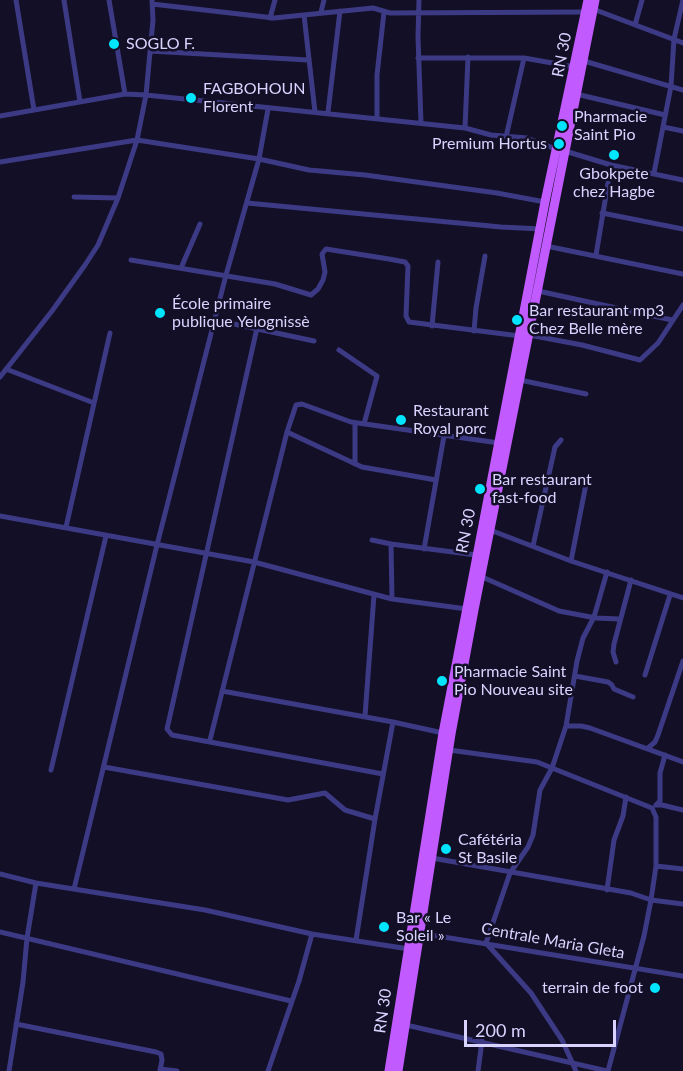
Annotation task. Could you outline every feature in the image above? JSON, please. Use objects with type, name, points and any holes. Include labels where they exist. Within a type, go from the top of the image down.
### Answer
[{"type":"main road","name":"RN 30","points":[[389,1071],[412,949],[419,933],[480,576],[520,380],[545,202],[584,61],[591,7],[588,0]]},
{"type":"main road","name":"RN 30","points":[[398,1071],[424,858],[443,733],[499,443],[538,291],[575,68],[591,7]]},
{"type":"street","points":[[16,0],[33,110]]},
{"type":"street","points":[[64,0],[80,102]]},
{"type":"street","points":[[109,0],[125,94]]},
{"type":"street","points":[[270,18],[274,0]]},
{"type":"street","points":[[321,12],[324,0]]},
{"type":"street","points":[[373,8],[374,0]]},
{"type":"street","points":[[419,0],[418,58],[421,123]]},
{"type":"street","points":[[635,25],[642,0]]},
{"type":"street","points":[[654,173],[671,86],[674,39],[683,0]]},
{"type":"street","points":[[0,377],[85,265],[98,245],[118,198],[136,140],[146,95],[152,2],[270,18],[373,8],[384,12],[418,13],[591,7],[683,43]]},
{"type":"street","points":[[328,112],[340,11]]},
{"type":"street","points":[[377,118],[377,75],[384,12]]},
{"type":"street","points":[[304,15],[315,111]]},
{"type":"street","points":[[150,51],[308,60]]},
{"type":"street","points":[[465,128],[468,57]]},
{"type":"street","points":[[418,58],[524,58],[575,68]]},
{"type":"street","points":[[506,136],[524,58]]},
{"type":"street","points":[[584,61],[683,90]]},
{"type":"street","points":[[0,116],[125,94],[268,109],[328,112],[465,128],[527,138],[611,165],[683,180]]},
{"type":"street","points":[[576,94],[665,115]]},
{"type":"street","points":[[74,889],[157,545],[226,275],[259,159],[268,109]]},
{"type":"street","points":[[663,126],[683,131]]},
{"type":"street","points":[[0,162],[136,140],[259,159],[316,171],[365,175],[545,202]]},
{"type":"street","points":[[596,255],[611,165]]},
{"type":"street","points":[[74,197],[118,198]]},
{"type":"street","points":[[247,203],[541,229]]},
{"type":"street","points":[[602,213],[683,229]]},
{"type":"street","points":[[181,268],[200,224]]},
{"type":"street","points":[[546,246],[683,274]]},
{"type":"street","points":[[131,260],[275,284],[311,295],[323,280],[325,273],[322,254],[326,249],[405,262],[408,266],[406,316],[410,322],[432,327],[525,335],[582,345],[640,360],[658,343],[683,305]]},
{"type":"street","points":[[474,331],[485,256]]},
{"type":"street","points":[[432,327],[438,262]]},
{"type":"street","points":[[538,291],[672,320]]},
{"type":"street","points":[[215,321],[314,341]]},
{"type":"street","points":[[257,328],[167,729],[172,735],[210,740],[383,774]]},
{"type":"street","points":[[66,527],[110,333]]},
{"type":"street","points":[[339,350],[377,376],[364,424]]},
{"type":"street","points":[[6,369],[94,403]]},
{"type":"street","points":[[520,380],[586,394]]},
{"type":"street","points":[[210,740],[287,432],[298,404],[355,423],[499,443]]},
{"type":"street","points":[[355,423],[355,464]]},
{"type":"street","points":[[287,432],[355,464],[436,480]]},
{"type":"street","points":[[424,549],[444,436]]},
{"type":"street","points":[[533,546],[555,447],[561,440]]},
{"type":"street","points":[[571,561],[586,484]]},
{"type":"street","points":[[0,516],[254,562],[392,599],[467,609]]},
{"type":"street","points":[[490,530],[571,561],[683,598]]},
{"type":"street","points":[[51,770],[106,536]]},
{"type":"street","points":[[372,540],[477,555]]},
{"type":"street","points":[[391,544],[392,599]]},
{"type":"street","points":[[576,1071],[562,1040],[531,993],[486,943],[510,873],[528,848],[536,824],[540,790],[552,768],[566,726],[583,638],[594,617],[607,572]]},
{"type":"street","points":[[480,576],[559,610],[619,619]]},
{"type":"street","points":[[616,662],[613,651],[619,619],[631,580]]},
{"type":"street","points":[[365,716],[374,595]]},
{"type":"street","points":[[645,675],[670,595]]},
{"type":"street","points":[[648,748],[655,742],[658,735],[683,661]]},
{"type":"street","points":[[575,676],[608,682],[614,689],[633,697]]},
{"type":"street","points":[[222,691],[365,716],[443,733]]},
{"type":"street","points":[[356,940],[393,722]]},
{"type":"street","points":[[566,726],[590,728],[683,762]]},
{"type":"street","points":[[449,750],[526,759],[654,807],[683,810]]},
{"type":"street","points":[[654,807],[660,801],[660,773],[665,755]]},
{"type":"street","points":[[104,767],[288,800],[325,793],[345,810],[375,819]]},
{"type":"street","points":[[607,890],[614,840],[623,816],[626,797]]},
{"type":"street","points":[[405,1025],[608,1071],[644,936],[651,900],[656,866],[654,807]]},
{"type":"street","points":[[432,858],[631,893],[651,900],[683,904]]},
{"type":"street","points":[[656,866],[683,869]]},
{"type":"street","points":[[0,873],[36,883],[205,910],[312,934],[412,949]]},
{"type":"street","points":[[9,1071],[36,883]]},
{"type":"street","points":[[0,932],[291,1001]]},
{"type":"street","name":"Centrale Maria Gleta","points":[[419,933],[683,976]]},
{"type":"street","points":[[267,1071],[299,981],[312,934]]},
{"type":"street","points":[[16,1024],[156,1052],[161,1054],[160,1070],[177,1071]]},
{"type":"street","points":[[478,1071],[482,1041]]},
{"type":"place","name":"SOGLO F.","points":[[114,44]]},
{"type":"place","name":"FAGBOHOUN Florent","points":[[191,98]]},
{"type":"place","name":"Pharmacie Saint Pio","points":[[562,126]]},
{"type":"place","name":"Premium Hortus","points":[[559,144]]},
{"type":"place","name":"Gbokpete chez Hagbe","points":[[614,155]]},
{"type":"place","name":"École primaire publique Yelognissè","points":[[160,313]]},
{"type":"place","name":"Bar restaurant mp3 Chez Belle mère","points":[[517,320]]},
{"type":"place","name":"Restaurant Royal porc","points":[[401,420]]},
{"type":"place","name":"Bar restaurant fast-food","points":[[480,489]]},
{"type":"place","name":"Pharmacie Saint Pio Nouveau site","points":[[442,681]]},
{"type":"place","name":"Cafétéria St Basile","points":[[446,849]]},
{"type":"place","name":"Bar « Le Soleil »","points":[[384,927]]},
{"type":"place","name":"terrain de foot","points":[[655,988]]}]
